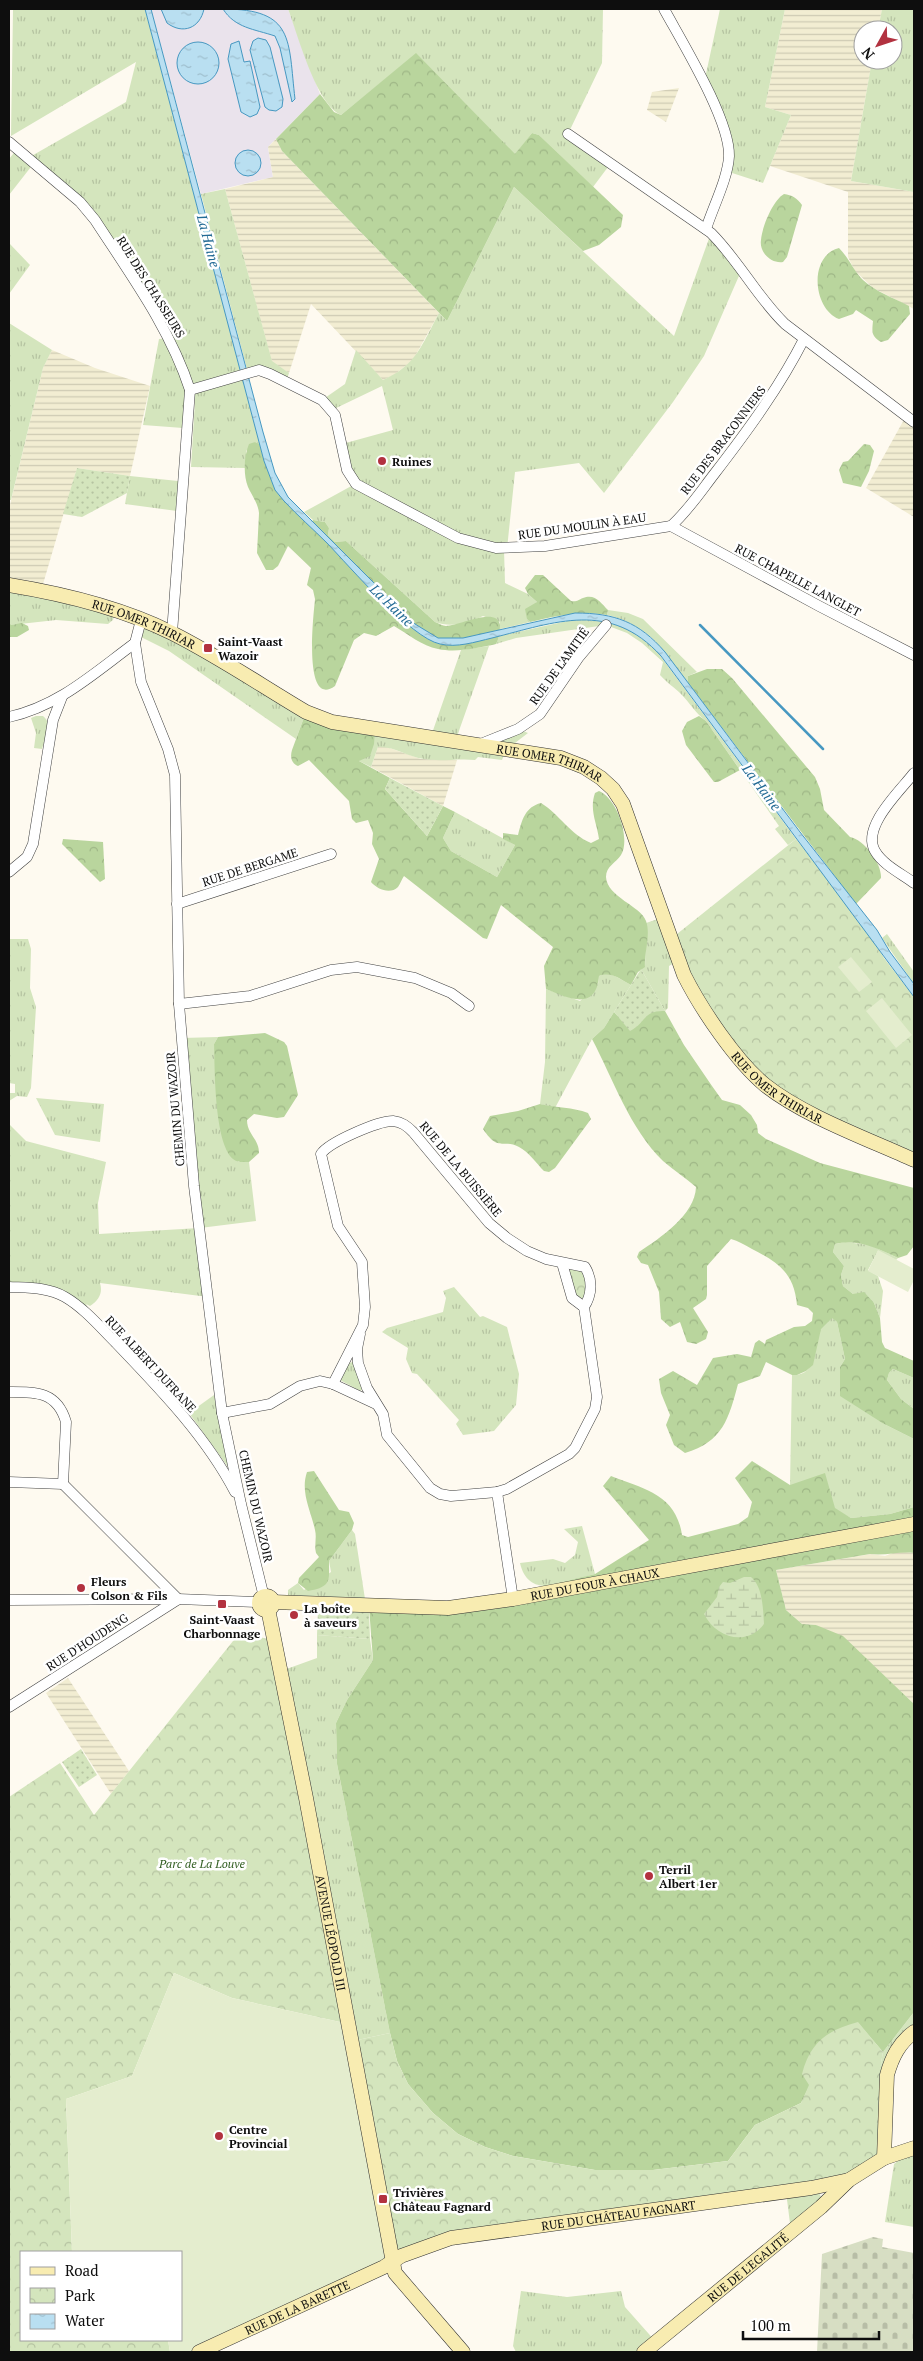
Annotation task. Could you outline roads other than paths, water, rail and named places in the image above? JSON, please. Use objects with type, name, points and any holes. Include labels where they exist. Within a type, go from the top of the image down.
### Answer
[{"type":"street","points":[[664,9],[711,98],[728,143],[728,165],[706,229]]},
{"type":"street","points":[[568,134],[706,229],[725,247],[774,314],[914,422]]},
{"type":"street","name":"RUE DES CHASSEURS","points":[[9,142],[80,202],[95,220],[170,338],[190,390],[172,633]]},
{"type":"street","name":"RUE DES BRACONNIERS","points":[[671,526],[685,511],[759,416],[785,376],[804,339]]},
{"type":"street","name":"RUE DU MOULIN À EAU","points":[[190,390],[258,370],[322,400],[336,415],[347,470],[356,484],[458,538],[482,546],[504,549],[545,546],[671,526]]},
{"type":"street","name":"RUE CHAPELLE LANGLET","points":[[671,526],[914,655]]},
{"type":"street","name":"RUE OMER THIRIAR","points":[[9,585],[66,596],[141,620],[172,633],[306,712],[322,719],[368,729],[561,758],[586,768],[608,784],[618,795],[628,814],[684,976],[726,1041],[764,1084],[788,1100],[914,1160]]},
{"type":"street","name":"CHEMIN DU WAZOIR","points":[[141,620],[135,643],[145,696],[168,749],[174,775],[180,1004],[194,1186],[222,1413],[241,1504],[266,1603]]},
{"type":"street","name":"RUE DE L'AMITIÉ","points":[[478,746],[518,729],[540,714],[579,657],[606,625]]},
{"type":"street","points":[[9,717],[32,710],[62,697],[135,643]]},
{"type":"street","points":[[9,872],[27,857],[36,836],[53,720],[62,697]]},
{"type":"street","points":[[914,773],[878,819],[871,834],[873,846],[879,856],[914,883]]},
{"type":"street","name":"RUE DE BERGAME","points":[[177,904],[331,854]]},
{"type":"street","points":[[180,1004],[256,995],[331,970],[357,967],[415,978],[451,993],[469,1006]]},
{"type":"street","name":"RUE DE LA BUISSIÈRE","points":[[385,1122],[400,1122],[407,1126],[495,1228],[527,1251],[562,1263],[581,1265],[588,1271],[591,1293],[584,1307],[597,1397],[595,1409],[575,1448],[567,1456],[508,1489],[497,1492],[451,1496],[435,1492],[390,1440],[387,1435],[383,1414],[362,1377],[357,1349],[365,1307],[364,1269],[362,1262],[338,1226],[322,1154],[329,1145],[385,1122]]},
{"type":"street","points":[[562,1263],[572,1298],[584,1307]]},
{"type":"street","name":"RUE ALBERT DUFRANE","points":[[9,1287],[53,1292],[73,1302],[93,1320],[155,1384],[197,1434],[227,1477],[241,1504]]},
{"type":"street","name":"RUE DE LA BUISSIÈRE","points":[[333,1384],[360,1334]]},
{"type":"street","points":[[222,1413],[274,1402],[305,1384],[320,1381],[333,1384],[377,1404]]},
{"type":"street","points":[[9,1392],[39,1392],[55,1403],[64,1415],[66,1422],[63,1484]]},
{"type":"street","points":[[9,1482],[63,1484],[178,1599]]},
{"type":"street","points":[[497,1492],[513,1599]]},
{"type":"street","name":"RUE DU FOUR À CHAUX","points":[[266,1603],[448,1608],[513,1599],[914,1524]]},
{"type":"street","points":[[9,1600],[178,1599],[266,1603]]},
{"type":"street","name":"RUE D'HOUDENG","points":[[9,1707],[178,1599]]},
{"type":"street","name":"AVENUE LÉOPOLD III","points":[[266,1603],[306,1798],[392,2259],[400,2280],[462,2352]]},
{"type":"street","points":[[884,2158],[887,2075],[894,2054],[907,2037],[914,2032]]},
{"type":"street","points":[[848,2180],[884,2158],[914,2148]]},
{"type":"street","name":"RUE DU CHÂTEAU FAGNART","points":[[392,2259],[451,2238],[811,2188],[848,2180]]},
{"type":"street","name":"RUE DE L'EGALITÉ","points":[[644,2352],[821,2207],[848,2180]]},
{"type":"street","name":"RUE DE LA BARETTE","points":[[199,2352],[392,2259]]},
{"type":"water","name":"La Haine","points":[[145,9],[151,9],[263,432],[275,473],[288,497],[415,624],[438,638],[463,638],[575,613],[614,617],[636,626],[646,633],[665,652],[800,832],[877,930],[890,952],[914,984],[914,997],[661,656],[642,638],[622,627],[602,621],[581,620],[538,626],[466,644],[440,644],[413,629],[398,616],[289,507],[275,490],[264,461]]},
{"type":"water","points":[[161,9],[204,9],[202,16],[195,25],[190,28],[179,29],[167,23]]},
{"type":"water","points":[[223,9],[246,10],[264,15],[276,22],[283,32],[291,60],[295,99],[292,102],[280,48],[275,36],[239,24]]},
{"type":"water","points":[[258,38],[266,40],[270,47],[283,99],[282,107],[276,111],[265,107],[250,50],[253,41]]},
{"type":"water","points":[[239,41],[244,62],[250,61],[260,107],[257,114],[250,117],[241,112],[228,59],[231,44]]},
{"type":"water","points":[[202,42],[210,45],[216,51],[219,63],[216,75],[210,81],[194,84],[186,81],[180,75],[177,59],[180,51],[186,45]]},
{"type":"water","points":[[248,150],[257,154],[261,163],[257,172],[248,176],[239,172],[235,163],[239,154]]},
{"type":"waterway","points":[[700,625],[823,749]]},
{"type":"place","name":"Ruines","points":[[382,461]]},
{"type":"place","name":"Saint-Vaast Wazoir","points":[[208,648]]},
{"type":"place","name":"Fleurs Colson & Fils","points":[[81,1588]]},
{"type":"place","name":"Saint-Vaast Charbonnage","points":[[222,1604]]},
{"type":"place","name":"La boîte à saveurs","points":[[294,1615]]},
{"type":"place","name":"Terril Albert 1er","points":[[649,1876]]},
{"type":"place","name":"Centre Provincial","points":[[219,2136]]},
{"type":"place","name":"Trivières Château Fagnard","points":[[383,2199]]},
{"type":"park label","name":"Parc de La Louve","points":[[202,1863]]}]
